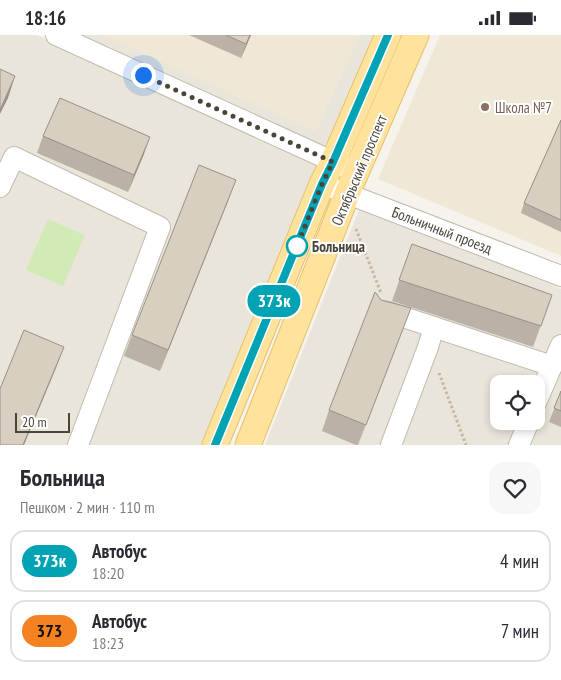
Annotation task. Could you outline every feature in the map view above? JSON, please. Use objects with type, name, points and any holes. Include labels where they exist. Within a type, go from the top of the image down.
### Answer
[{"type":"main road","name":"Октябрьский проспект","points":[[215,445],[322,184],[388,35]]},
{"type":"main road","name":"Октябрьский проспект","points":[[248,445],[352,183],[416,35]]},
{"type":"street","name":"Больничный проезд","points":[[56,35],[333,162],[352,183],[561,276]]},
{"type":"street","points":[[0,187],[14,157],[160,227],[78,445]]},
{"type":"street","name":"Больничный проезд","points":[[322,184],[352,183]]},
{"type":"street","points":[[384,311],[552,365]]},
{"type":"street","points":[[391,445],[434,327]]},
{"type":"street","points":[[545,382],[561,345]]},
{"type":"street","points":[[519,445],[525,430]]},
{"type":"path","points":[[356,229],[384,311]]},
{"type":"path","points":[[428,347],[466,445]]},
{"type":"shaded area","points":[[0,35],[37,35],[321,165],[210,445],[0,445]]},
{"type":"shaded area","points":[[74,35],[378,35],[329,151]]},
{"type":"shaded area","points":[[101,35],[360,35],[316,132]]},
{"type":"shaded area","name":"Школа №7","points":[[440,35],[561,35],[561,256],[378,179]]},
{"type":"shaded area","points":[[361,205],[561,289],[561,445],[265,445]]},
{"type":"green space","points":[[48,219],[85,235],[63,286],[26,270]]},
{"type":"building","points":[[226,35],[250,35],[246,44]]},
{"type":"building","points":[[0,69],[15,76],[0,110]]},
{"type":"building","points":[[60,98],[150,137],[134,175],[43,136]]},
{"type":"building","points":[[561,120],[561,220],[524,203]]},
{"type":"building","points":[[199,165],[236,180],[168,350],[132,335]]},
{"type":"building","points":[[412,244],[552,295],[541,326],[399,280]]},
{"type":"building","points":[[375,292],[381,300],[411,308],[366,425],[329,410]]},
{"type":"building","points":[[24,330],[64,347],[23,445],[0,445],[0,389]]},
{"type":"building","points":[[561,391],[561,411],[554,408]]},
{"type":"bus line","name":"373к","points":[[215,445],[322,184],[388,35]]},
{"type":"place","name":"Школа №7","points":[[485,107]]},
{"type":"place","name":"Больница","points":[[297,246]]},
{"type":"route","points":[[143,75],[333,162],[297,246]]}]
